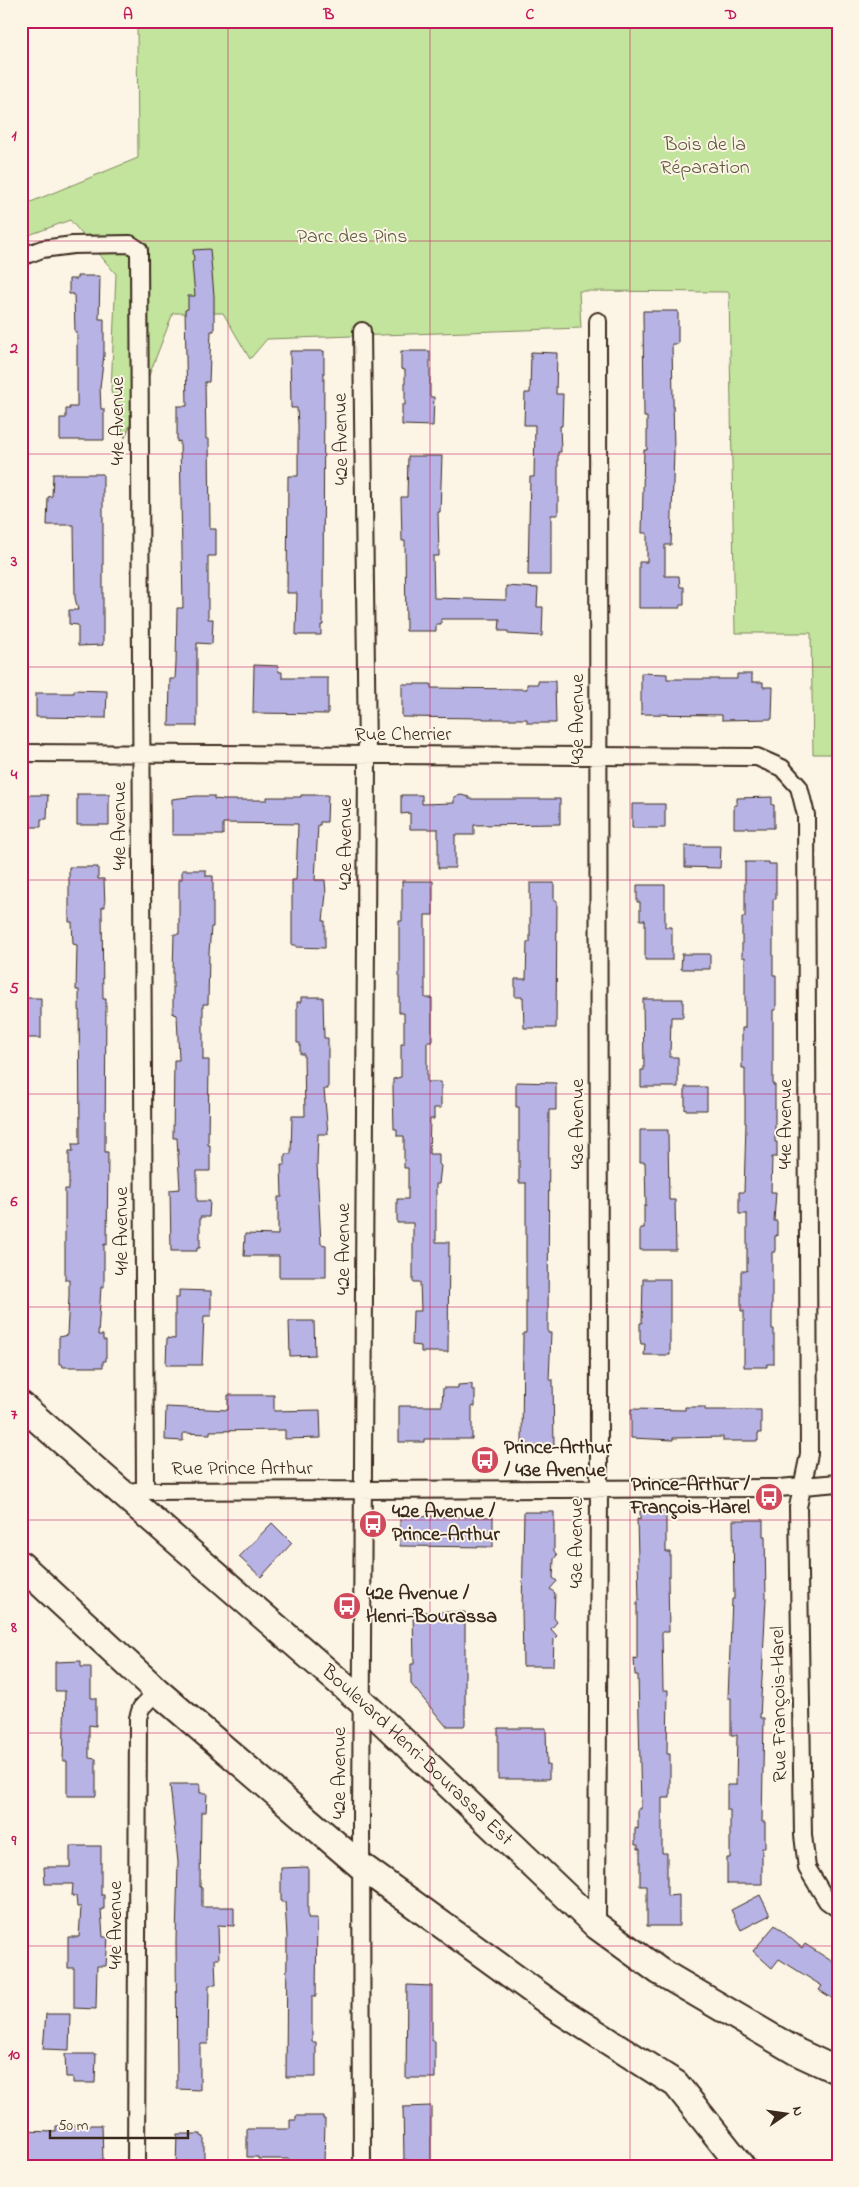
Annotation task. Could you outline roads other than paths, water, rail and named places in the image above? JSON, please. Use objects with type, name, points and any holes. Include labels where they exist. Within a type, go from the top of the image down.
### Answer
[{"type":"main road","name":"Boulevard Henri-Bourassa Est","points":[[21,1405],[362,1702],[597,1926],[659,1971],[797,2052],[838,2071]]},
{"type":"main road","points":[[21,1565],[157,1691],[361,1866],[561,2011],[676,2084],[741,2166]]},
{"type":"street","name":"41e Avenue","points":[[21,257],[52,247],[130,244],[139,250],[145,1491]]},
{"type":"street","name":"43e Avenue","points":[[597,1926],[600,756],[598,322]]},
{"type":"street","name":"42e Avenue","points":[[362,332],[367,756],[361,1866],[363,1906],[362,2166]]},
{"type":"street","name":"Rue Cherrier","points":[[21,753],[757,757],[782,768]]},
{"type":"street","name":"44e Avenue","points":[[782,768],[799,787],[806,816],[809,1454],[804,1487]]},
{"type":"street","name":"Rue Prince Arthur","points":[[120,1492],[804,1487],[838,1483]]},
{"type":"street","name":"Rue François-Harel","points":[[804,1487],[798,1507],[803,1835],[807,1868],[827,1901],[838,1909]]},
{"type":"street","name":"41e Avenue","points":[[136,2166],[137,1728],[141,1708],[157,1691]]},
{"type":"place","name":"Prince-Arthur / 43e Avenue","points":[[485,1460]]},
{"type":"place","name":"Prince-Arthur / François-Harel","points":[[769,1497]]},
{"type":"place","name":"42e Avenue / Prince-Arthur","points":[[373,1524]]},
{"type":"place","name":"42e Avenue / Henri-Bourassa","points":[[347,1606]]},
{"type":"park label","name":"Bois de la Réparation","points":[[705,156]]},
{"type":"park label","name":"Parc des Pins","points":[[352,237]]}]
